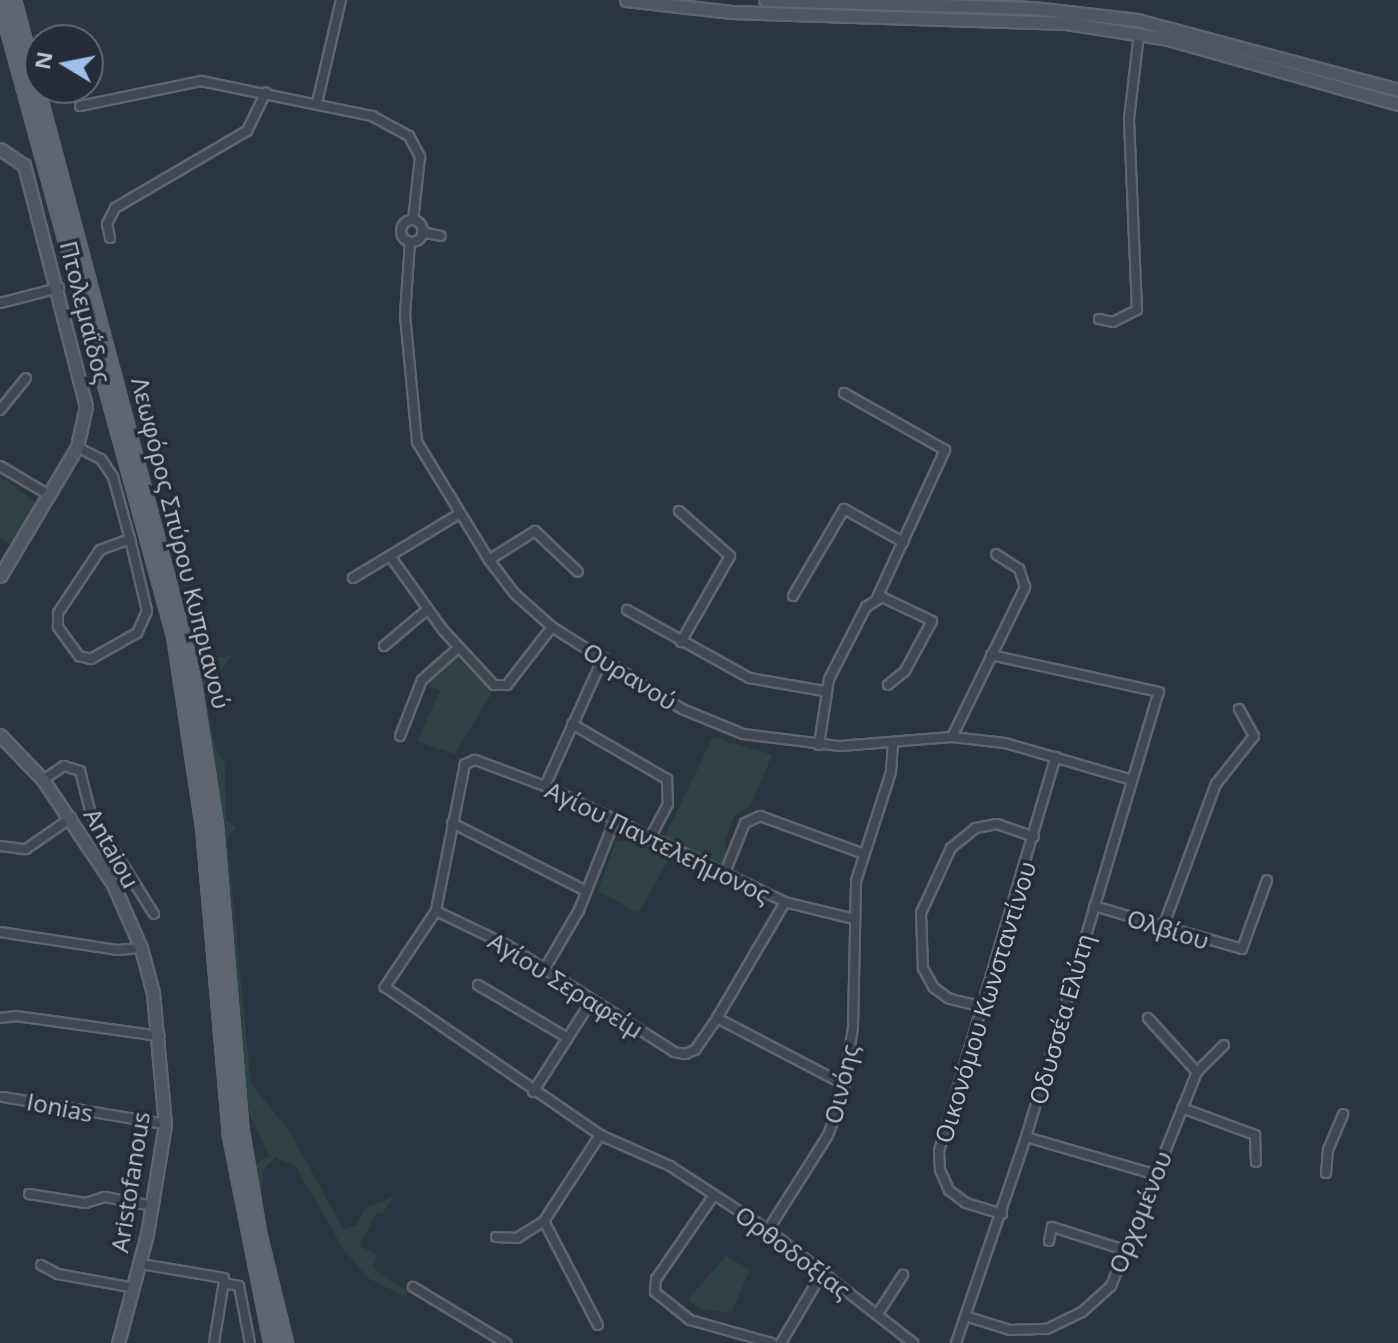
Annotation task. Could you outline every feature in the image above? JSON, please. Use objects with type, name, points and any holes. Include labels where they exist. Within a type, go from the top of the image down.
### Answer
[{"type":"main road","name":"Λεωφόρος Σπύρου Κυπριανού","points":[[14,0],[192,669],[216,824],[242,1131],[286,1343]]},
{"type":"main road","points":[[626,0],[731,12],[1066,23],[1139,34],[1229,54],[1398,104]]},
{"type":"main road","points":[[765,0],[1033,8],[1137,20],[1398,90]]},
{"type":"main road","name":"Λεωφόρος Σπύρου Κυπριανού","points":[[0,2],[180,669],[203,828],[230,1136],[271,1343]]},
{"type":"main road","name":"Πτολεμαΐδος","points":[[0,149],[24,165],[59,288],[86,406],[77,447],[0,576]]},
{"type":"main road","name":"Aristofanous","points":[[0,735],[43,780],[113,884],[141,948],[160,1036],[165,1124],[141,1264],[118,1343]]},
{"type":"street","points":[[317,103],[341,0]]},
{"type":"street","points":[[1099,319],[1113,322],[1137,310],[1129,119],[1139,34]]},
{"type":"street","points":[[80,106],[201,81],[317,103],[392,123],[409,136],[420,157],[413,220],[422,232],[441,236]]},
{"type":"street","points":[[110,238],[107,224],[115,208],[247,131],[258,118],[266,92]]},
{"type":"street","name":"Ουρανού","points":[[413,220],[401,229],[410,242],[405,315],[413,429],[459,514],[489,560],[515,594],[552,627],[718,726],[782,742],[819,745],[893,743],[952,737],[1056,757],[1132,780]]},
{"type":"street","points":[[410,242],[422,232]]},
{"type":"street","points":[[0,303],[59,288]]},
{"type":"street","points":[[0,410],[26,378]]},
{"type":"street","points":[[819,745],[824,691],[866,607],[877,598],[945,450],[844,393]]},
{"type":"street","points":[[77,447],[108,466],[130,539],[147,620],[137,633],[91,659],[74,651],[56,622],[100,550],[130,539]]},
{"type":"street","points":[[0,466],[49,495]]},
{"type":"street","points":[[793,596],[844,509],[903,542]]},
{"type":"street","points":[[679,511],[730,556],[681,642]]},
{"type":"street","points":[[353,578],[459,514]]},
{"type":"street","points":[[489,560],[535,531],[578,572]]},
{"type":"street","points":[[952,737],[1025,587],[1019,569],[996,554]]},
{"type":"street","points":[[390,556],[458,648],[502,688],[552,627]]},
{"type":"street","points":[[877,598],[894,600],[932,621],[905,671],[888,685]]},
{"type":"street","points":[[384,646],[428,609]]},
{"type":"street","points":[[627,610],[749,678],[824,691]]},
{"type":"street","points":[[400,736],[422,680],[458,648]]},
{"type":"street","name":"Οδυσσέα Ελύτη","points":[[956,1343],[968,1317],[1002,1214],[1159,692],[991,655]]},
{"type":"street","points":[[545,786],[603,658]]},
{"type":"street","points":[[1163,927],[1195,832],[1216,784],[1254,736],[1239,709]]},
{"type":"street","points":[[572,724],[667,779],[668,804],[649,840]]},
{"type":"street","name":"Οινόης","points":[[768,1230],[828,1135],[845,1085],[853,1027],[854,919],[861,853],[891,772],[893,743]]},
{"type":"street","name":"Οικονόμου Κωνσταντίνου","points":[[1002,1214],[957,1198],[940,1170],[939,1151],[1056,757]]},
{"type":"street","name":"Αγίου Παντελεήμονος","points":[[452,823],[465,764],[481,761],[545,786],[649,840],[785,902],[854,919]]},
{"type":"street","name":"Antaiou","points":[[43,780],[64,766],[80,771],[91,814],[154,914]]},
{"type":"street","points":[[724,875],[742,828],[760,816],[861,853]]},
{"type":"street","points":[[0,846],[26,849],[71,818]]},
{"type":"street","points":[[544,970],[586,891],[614,822]]},
{"type":"street","points":[[436,911],[452,823],[586,891]]},
{"type":"street","points":[[983,1007],[948,998],[934,988],[923,968],[921,913],[951,848],[976,828],[997,824],[1034,837]]},
{"type":"street","name":"Ολβίου","points":[[1094,906],[1242,949],[1267,880]]},
{"type":"street","points":[[785,902],[717,1018],[845,1085]]},
{"type":"street","name":"Ορθοδοξίας","points":[[436,911],[385,987],[533,1092],[600,1135],[670,1166],[768,1230],[913,1343]]},
{"type":"street","name":"Αγίου Σεραφείμ","points":[[436,911],[544,970],[674,1052],[695,1050],[717,1018]]},
{"type":"street","points":[[0,932],[117,950],[141,948]]},
{"type":"street","points":[[478,985],[566,1037]]},
{"type":"street","points":[[533,1092],[592,1000]]},
{"type":"street","points":[[0,1018],[16,1016],[160,1036]]},
{"type":"street","points":[[1148,1018],[1197,1072]]},
{"type":"street","points":[[1159,1032],[1170,1025]]},
{"type":"street","name":"Ορχομένου","points":[[968,1317],[1027,1332],[1065,1321],[1111,1286],[1128,1251],[1197,1072],[1224,1045]]},
{"type":"street","name":"Ionias","points":[[3,1097],[165,1124]]},
{"type":"street","points":[[1182,1108],[1255,1135],[1256,1162]]},
{"type":"street","points":[[1326,1173],[1328,1150],[1343,1114]]},
{"type":"street","points":[[496,1237],[517,1238],[544,1221],[600,1135]]},
{"type":"street","points":[[1026,1137],[1157,1175]]},
{"type":"street","points":[[29,1194],[153,1206]]},
{"type":"street","points":[[714,1195],[656,1279],[655,1292],[690,1320],[772,1343]]},
{"type":"street","points":[[544,1221],[598,1325]]},
{"type":"street","points":[[1049,1241],[1052,1227],[1128,1251]]},
{"type":"street","points":[[141,1264],[224,1279],[239,1286],[250,1343]]},
{"type":"street","points":[[41,1265],[58,1274],[134,1288]]},
{"type":"street","points":[[781,1343],[822,1273]]},
{"type":"street","points":[[877,1315],[903,1275]]},
{"type":"street","points":[[214,1343],[224,1279]]},
{"type":"street","points":[[413,1287],[506,1343]]},
{"type":"green space","points":[[0,476],[35,502],[11,545],[0,539]]},
{"type":"green space","points":[[233,655],[204,690],[216,750],[225,763],[226,820],[236,828],[227,837],[251,1084],[290,1132],[343,1229],[357,1225],[365,1208],[394,1197],[382,1214],[377,1212],[359,1246],[377,1255],[373,1268],[407,1291],[406,1297],[368,1278],[344,1250],[296,1167],[276,1157],[264,1169],[261,1195],[255,1164],[269,1156],[245,1103],[200,671],[209,659]]},
{"type":"green space","points":[[455,655],[492,693],[455,754],[417,741],[440,691],[425,682]]},
{"type":"green space","points":[[713,737],[772,755],[750,807],[734,816],[724,845],[728,857],[717,868],[663,840]]},
{"type":"green space","points":[[629,840],[669,859],[638,913],[598,891],[616,842]]},
{"type":"green space","points":[[726,1256],[750,1270],[731,1313],[700,1309],[688,1299]]}]
